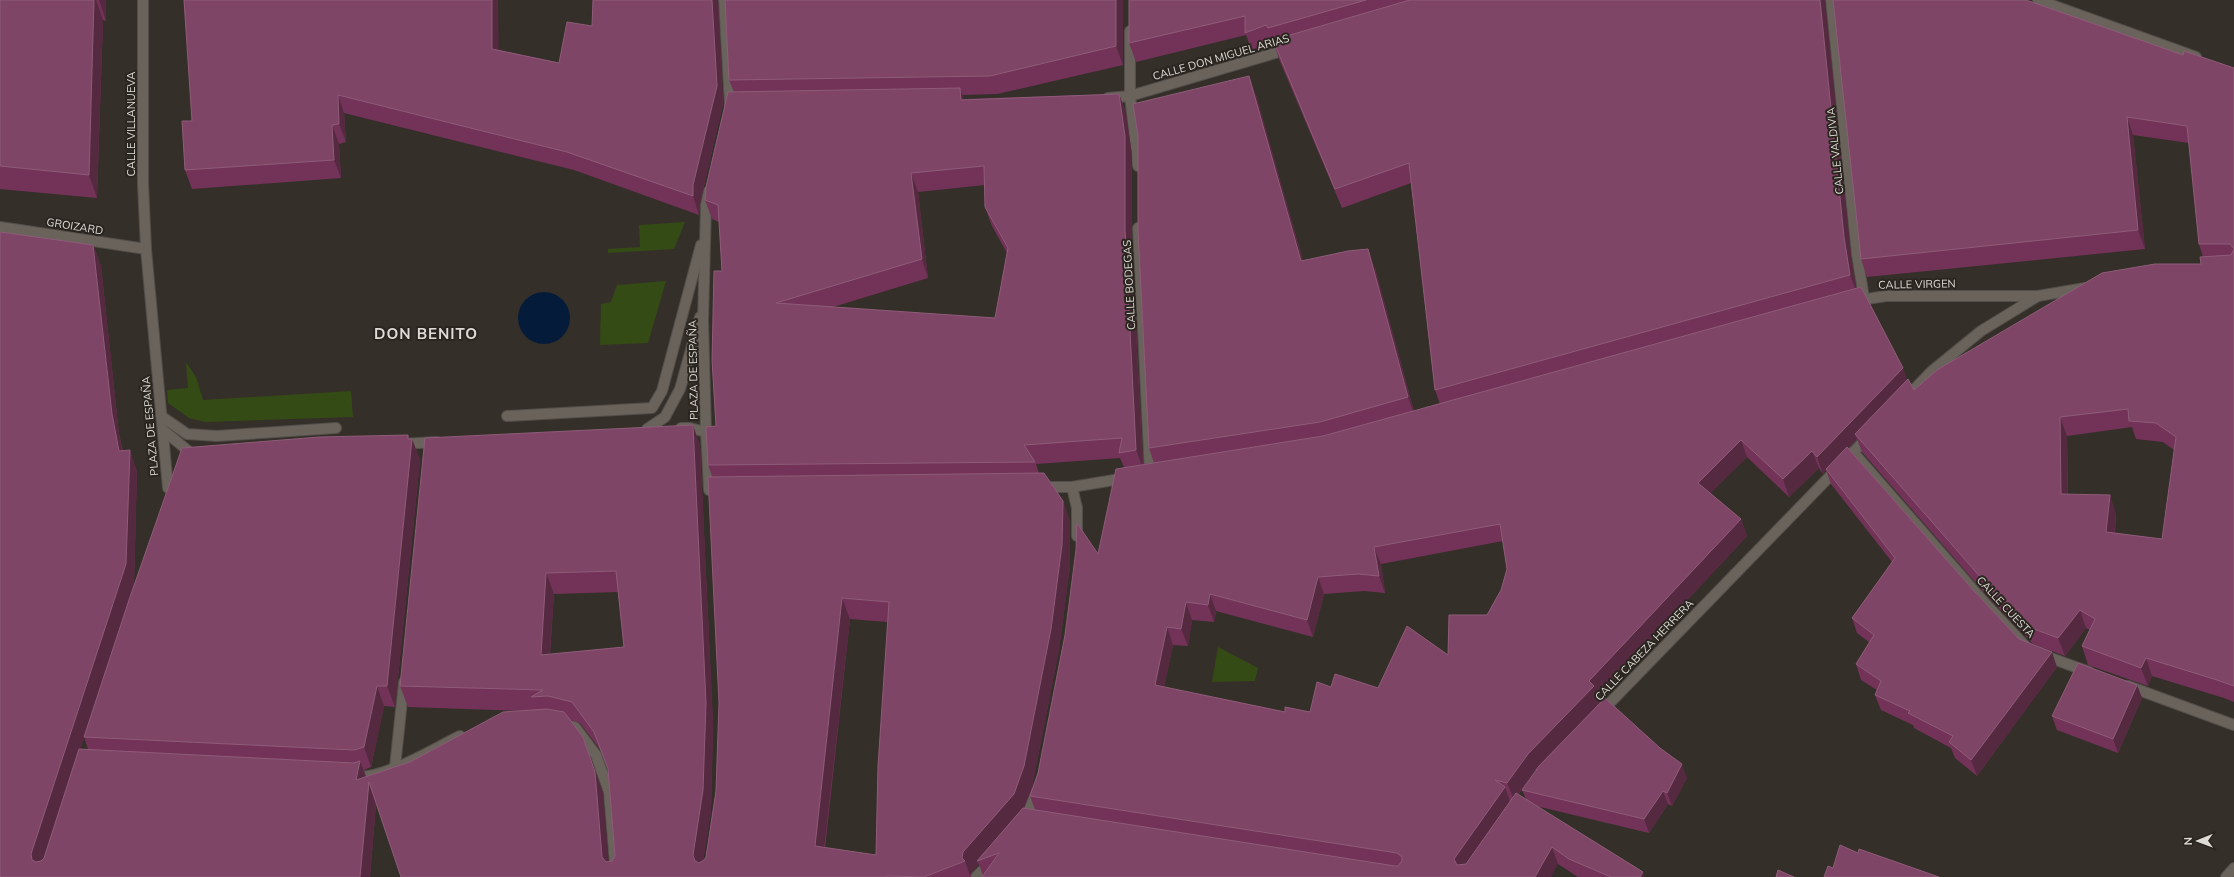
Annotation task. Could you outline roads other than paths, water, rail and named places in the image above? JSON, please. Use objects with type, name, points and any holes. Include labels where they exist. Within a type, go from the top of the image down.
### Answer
[{"type":"street","name":"CALLE VILLANUEVA","points":[[143,0],[143,184],[146,249]]},
{"type":"street","points":[[724,0],[729,109],[742,105]]},
{"type":"street","name":"CALLE VALDIVIA","points":[[1831,0],[1857,255],[1864,298]]},
{"type":"street","points":[[2038,0],[2205,61]]},
{"type":"street","points":[[1130,23],[1130,96],[1138,155],[1138,178]]},
{"type":"street","name":"CALLE DON MIGUEL ARIAS","points":[[1099,98],[1130,96],[1297,47]]},
{"type":"street","name":"PLAZA DE ESPAÑA","points":[[704,306],[680,389],[665,416],[643,430],[690,428],[706,432],[704,306],[705,231],[706,205],[712,182]]},
{"type":"street","name":"CALLE BODEGAS","points":[[1072,487],[1146,475],[1138,217]]},
{"type":"street","name":"GROIZARD","points":[[0,227],[146,249]]},
{"type":"street","points":[[507,416],[652,408],[662,391],[705,231]]},
{"type":"street","name":"PLAZA DE ESPAÑA","points":[[146,249],[163,430],[167,492],[186,456],[197,453],[163,430]]},
{"type":"street","name":"CALLE VIRGEN","points":[[1841,305],[1864,298],[1886,296],[2038,296],[2092,287]]},
{"type":"street","points":[[1895,409],[1932,371],[1981,331],[2038,296]]},
{"type":"street","points":[[161,416],[187,434],[217,436],[336,428]]},
{"type":"street","name":"CALLE CABEZA HERRERA","points":[[1594,720],[1874,430]]},
{"type":"street","points":[[706,432],[712,494]]},
{"type":"street","points":[[391,444],[428,446],[444,441]]},
{"type":"street","name":"CALLE CUESTA","points":[[1853,452],[1984,602],[2029,650],[2102,677]]},
{"type":"street","points":[[1025,487],[1072,487],[1077,508],[1076,544]]},
{"type":"street","points":[[395,767],[405,672]]},
{"type":"street","points":[[2117,682],[2234,725]]},
{"type":"street","points":[[555,723],[575,727],[596,755],[609,792],[616,877]]},
{"type":"street","points":[[339,776],[362,777],[395,767],[466,733]]},
{"type":"street","points":[[1018,829],[1031,819],[1039,782]]},
{"type":"street","points":[[976,877],[999,852]]},
{"type":"street","points":[[2226,877],[2234,868]]},
{"type":"water","points":[[539,292],[549,292],[563,299],[570,313],[570,323],[563,337],[549,344],[539,344],[529,340],[522,333],[518,323],[518,313],[522,303],[529,296]]},
{"type":"district","name":"DON BENITO","points":[[426,334]]}]
